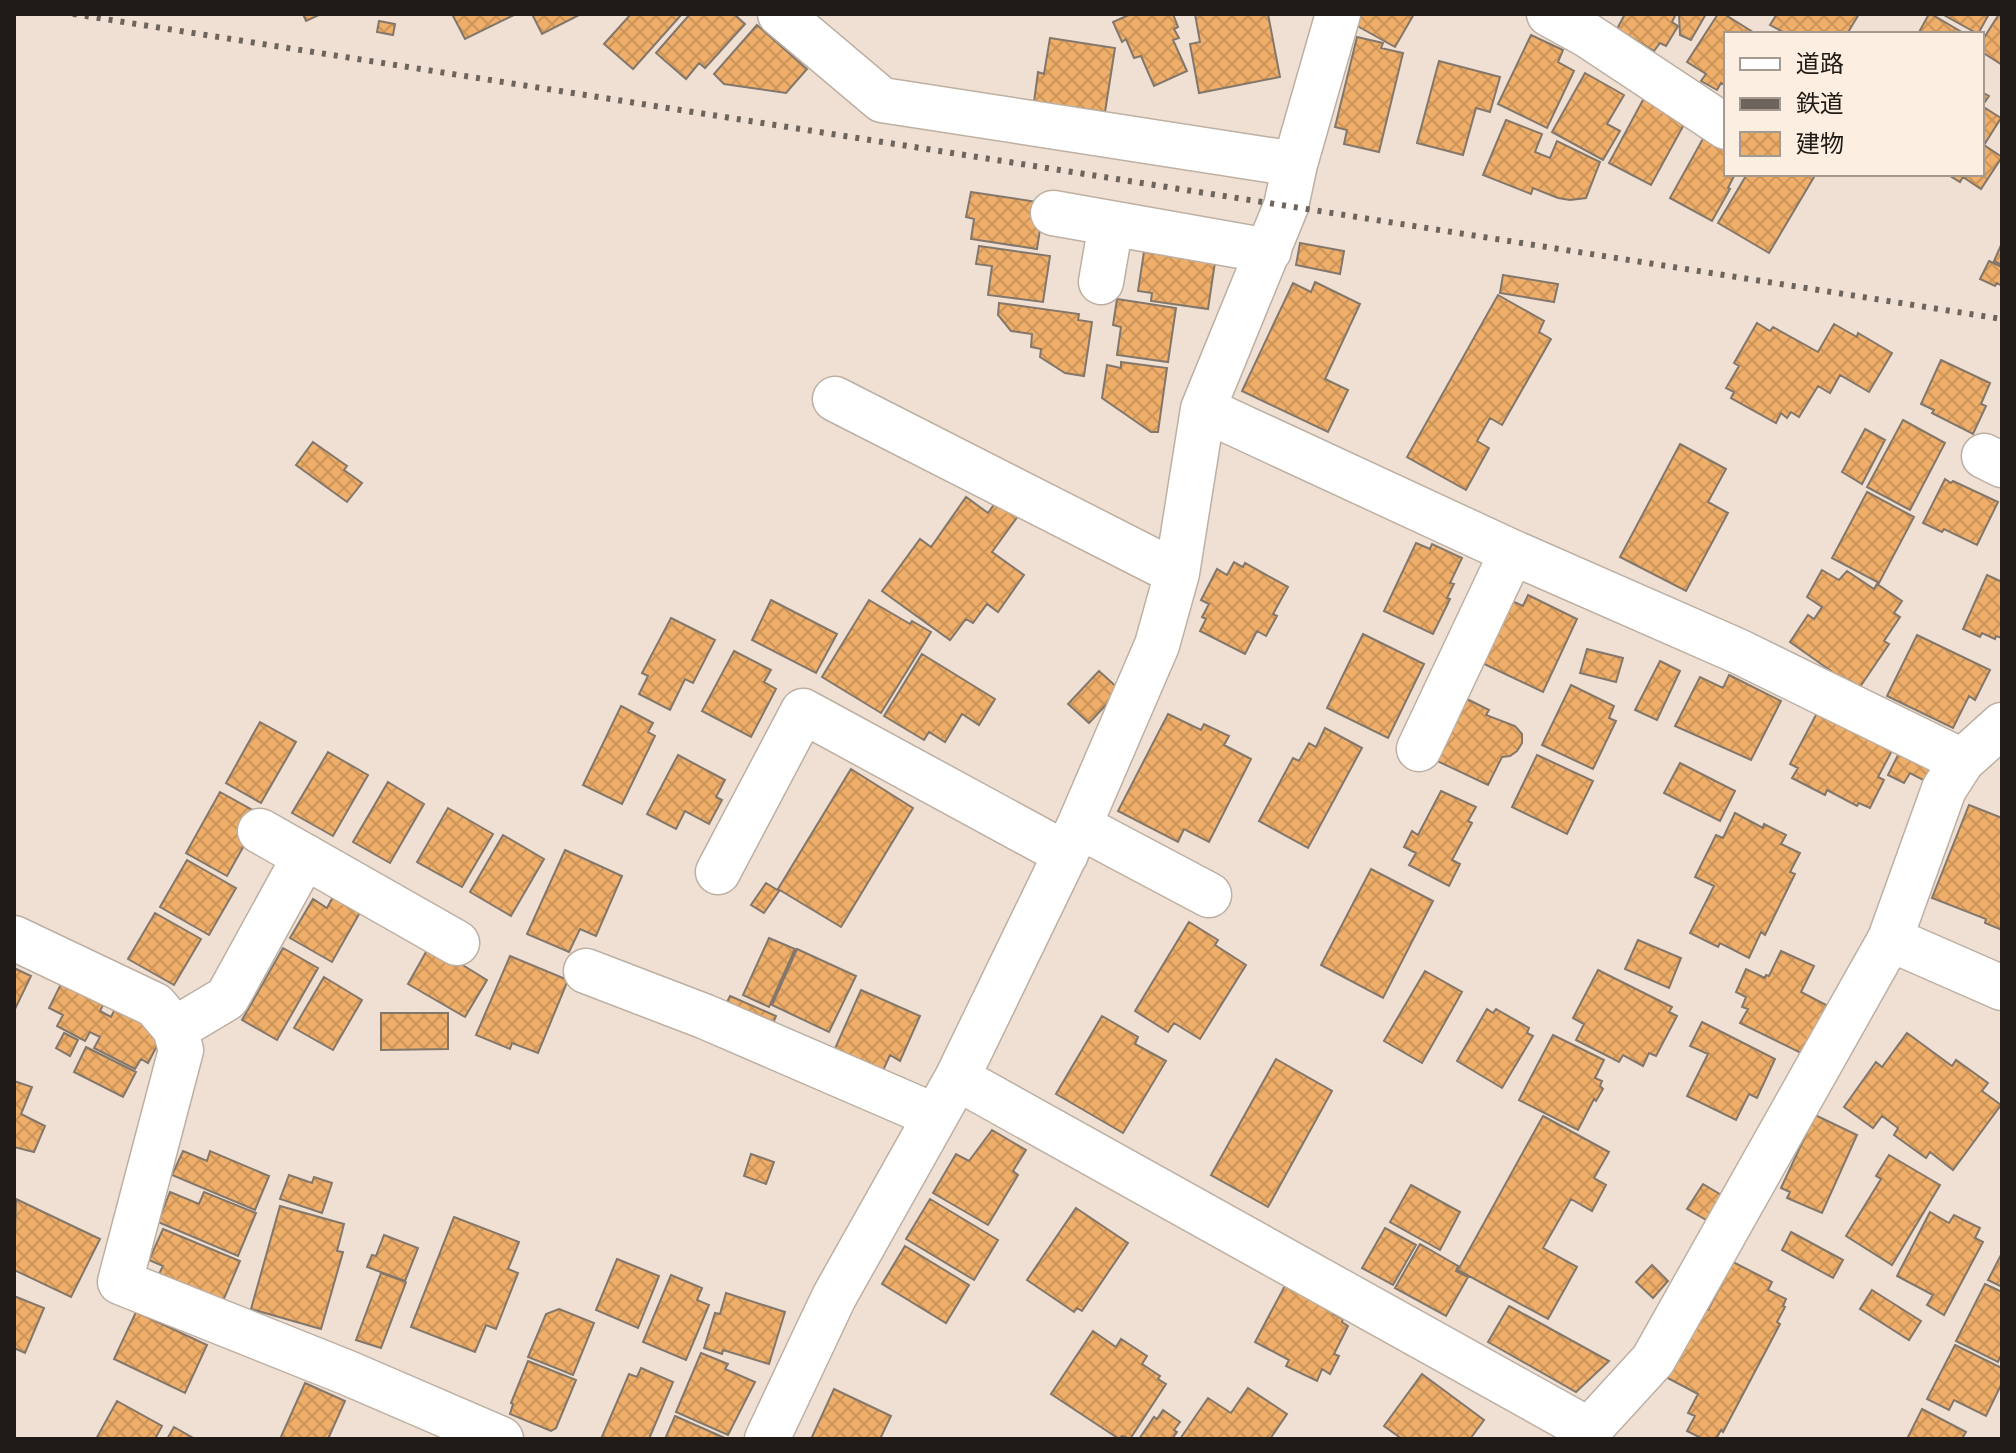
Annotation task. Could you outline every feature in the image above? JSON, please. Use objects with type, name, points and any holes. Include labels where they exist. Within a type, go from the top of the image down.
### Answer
[{"type":"street","points":[[780,14],[882,100],[1295,164]]},
{"type":"street","points":[[767,1439],[834,1297],[957,1078],[1072,840],[1157,645],[1177,573],[1203,409],[1286,206],[1338,14]]},
{"type":"street","points":[[1549,14],[1587,35],[1724,126]]},
{"type":"street","points":[[1053,213],[1269,251]]},
{"type":"street","points":[[1101,282],[1111,224]]},
{"type":"street","points":[[835,399],[1177,573]]},
{"type":"street","points":[[1203,409],[1512,552],[1740,652],[1962,761]]},
{"type":"street","points":[[1419,749],[1512,552]]},
{"type":"street","points":[[718,872],[803,711],[1072,840],[1209,895]]},
{"type":"street","points":[[957,1078],[1589,1430],[1653,1360],[1890,939],[1944,789],[1962,761],[2002,725]]},
{"type":"street","points":[[260,831],[457,943]]},
{"type":"street","points":[[175,1029],[227,998],[305,856]]},
{"type":"street","points":[[14,938],[155,1005],[175,1029],[181,1050],[120,1282],[348,1373],[501,1439]]},
{"type":"street","points":[[1890,939],[2002,988]]},
{"type":"street","points":[[586,971],[706,1017],[935,1116]]},
{"type":"building","points":[[303,14],[321,14],[306,21]]},
{"type":"building","points":[[452,14],[516,14],[465,39]]},
{"type":"building","points":[[532,14],[581,14],[542,34]]},
{"type":"building","points":[[631,14],[682,14],[633,69],[604,44]]},
{"type":"building","points":[[690,14],[734,14],[745,24],[705,68],[699,63],[686,79],[656,53]]},
{"type":"building","points":[[1131,14],[1173,14],[1178,27],[1174,29],[1179,38],[1173,40],[1187,71],[1154,86],[1141,56],[1134,58],[1126,39],[1122,42],[1113,22]]},
{"type":"building","points":[[1195,14],[1268,14],[1280,77],[1199,93],[1190,44],[1200,42]]},
{"type":"building","points":[[1358,14],[1414,14],[1395,47],[1352,23]]},
{"type":"building","points":[[1625,14],[1676,14],[1672,22],[1678,26],[1666,46],[1660,43],[1654,51],[1617,29]]},
{"type":"building","points":[[1679,14],[1706,14],[1691,40],[1680,35]]},
{"type":"building","points":[[1718,14],[1724,14],[1753,32],[1724,32],[1724,85],[1721,83],[1717,90],[1701,81],[1706,74],[1687,62]]},
{"type":"building","points":[[1777,14],[1859,14],[1848,32],[1783,32],[1770,25]]},
{"type":"building","points":[[1931,14],[1962,32],[1919,32]]},
{"type":"building","points":[[1942,14],[1989,14],[1979,32]]},
{"type":"building","points":[[2002,14],[2002,65],[1984,53],[1984,38]]},
{"type":"building","points":[[379,21],[395,24],[393,35],[377,32]]},
{"type":"building","points":[[757,25],[807,69],[786,93],[724,84],[714,74]]},
{"type":"building","points":[[1531,35],[1563,50],[1558,62],[1574,71],[1547,128],[1498,104]]},
{"type":"building","points":[[1357,37],[1383,43],[1381,48],[1403,53],[1379,152],[1344,144],[1347,130],[1335,127]]},
{"type":"building","points":[[1050,38],[1115,48],[1105,112],[1034,102],[1038,72],[1044,74]]},
{"type":"building","points":[[1439,61],[1500,77],[1490,112],[1476,108],[1463,155],[1417,143]]},
{"type":"building","points":[[1585,73],[1624,95],[1607,124],[1620,131],[1603,160],[1552,132]]},
{"type":"building","points":[[1645,96],[1687,119],[1651,185],[1609,163]]},
{"type":"building","points":[[1984,107],[2001,118],[1984,145]]},
{"type":"building","points":[[1506,120],[1542,134],[1535,152],[1550,158],[1557,141],[1600,162],[1586,198],[1558,198],[1533,188],[1531,194],[1483,175]]},
{"type":"building","points":[[1705,135],[1724,145],[1724,176],[1734,176],[1712,221],[1670,198]]},
{"type":"building","points":[[1984,145],[2002,157],[1981,189],[1963,177],[1960,182],[1950,176],[1984,176]]},
{"type":"building","points":[[1746,176],[1814,177],[1769,253],[1718,223]]},
{"type":"building","points":[[971,192],[1044,203],[1037,249],[971,239],[974,219],[966,217]]},
{"type":"building","points":[[1300,243],[1344,251],[1340,274],[1296,265]]},
{"type":"building","points":[[2002,243],[2002,265],[1994,261]]},
{"type":"building","points":[[979,246],[1050,256],[1043,302],[988,295],[992,266],[976,264]]},
{"type":"building","points":[[1144,252],[1215,262],[1208,309],[1151,301],[1152,293],[1138,291]]},
{"type":"building","points":[[1989,261],[2002,267],[2002,286],[1980,279]]},
{"type":"building","points":[[1503,275],[1558,284],[1554,302],[1500,293]]},
{"type":"building","points":[[1315,282],[1360,304],[1325,379],[1348,390],[1328,432],[1242,391],[1293,283],[1311,292]]},
{"type":"building","points":[[1498,295],[1544,321],[1539,332],[1551,339],[1502,425],[1490,418],[1477,441],[1489,448],[1466,490],[1407,457]]},
{"type":"building","points":[[1117,299],[1176,308],[1168,362],[1117,355],[1121,327],[1113,325]]},
{"type":"building","points":[[999,303],[1079,314],[1078,320],[1092,322],[1084,376],[1065,373],[1040,357],[1041,349],[1031,347],[1032,334],[1011,331],[998,315]]},
{"type":"building","points":[[1757,323],[1770,331],[1773,327],[1818,352],[1834,324],[1857,337],[1858,333],[1892,353],[1869,392],[1840,375],[1830,393],[1818,386],[1799,417],[1791,412],[1787,418],[1781,413],[1776,423],[1731,398],[1734,392],[1726,388],[1739,366],[1734,363]]},
{"type":"building","points":[[1941,360],[1990,383],[1981,404],[1986,406],[1973,434],[1921,404]]},
{"type":"building","points":[[1121,362],[1167,368],[1158,432],[1151,432],[1102,398],[1107,365],[1121,368]]},
{"type":"building","points":[[1903,420],[1945,443],[1910,510],[1867,487]]},
{"type":"building","points":[[1865,429],[1885,440],[1862,484],[1842,472]]},
{"type":"building","points":[[313,442],[347,466],[344,470],[362,483],[347,502],[296,465]]},
{"type":"building","points":[[1680,444],[1726,469],[1708,502],[1728,513],[1686,591],[1620,557]]},
{"type":"building","points":[[1945,479],[1998,502],[1977,545],[1923,523]]},
{"type":"building","points":[[1867,492],[1914,517],[1879,583],[1832,558]]},
{"type":"building","points":[[1000,496],[1021,512],[992,552],[1024,575],[998,612],[987,604],[973,623],[966,619],[950,640],[882,591],[920,539],[931,547],[966,497],[988,513]]},
{"type":"building","points":[[1416,543],[1430,549],[1432,544],[1462,558],[1450,583],[1454,584],[1447,598],[1450,599],[1433,634],[1384,611]]},
{"type":"building","points":[[1234,562],[1243,567],[1245,563],[1288,587],[1273,614],[1277,616],[1266,636],[1257,631],[1245,654],[1200,631],[1206,619],[1202,617],[1209,604],[1201,600],[1217,569],[1227,575]]},
{"type":"building","points":[[1822,570],[1839,580],[1847,571],[1874,589],[1877,584],[1902,601],[1894,613],[1900,617],[1884,641],[1889,644],[1860,687],[1849,680],[1848,683],[1790,642],[1808,615],[1814,619],[1822,607],[1807,597]]},
{"type":"building","points":[[1987,575],[2002,582],[2002,638],[1996,636],[1995,639],[1982,633],[1980,637],[1963,629]]},
{"type":"building","points":[[1528,595],[1577,619],[1543,692],[1480,662],[1510,600],[1523,606]]},
{"type":"building","points":[[771,600],[837,634],[816,673],[752,640]]},
{"type":"building","points":[[869,600],[910,624],[912,621],[931,632],[881,713],[822,677]]},
{"type":"building","points":[[671,618],[715,640],[693,683],[685,679],[670,710],[639,694],[648,676],[642,673]]},
{"type":"building","points":[[1363,634],[1424,664],[1388,738],[1327,708]]},
{"type":"building","points":[[1917,635],[1990,670],[1975,700],[1969,696],[1953,728],[1887,696]]},
{"type":"building","points":[[1587,649],[1623,658],[1616,682],[1580,673]]},
{"type":"building","points":[[734,651],[771,670],[764,682],[776,689],[751,737],[702,711]]},
{"type":"building","points":[[922,654],[995,699],[979,725],[962,714],[945,742],[929,732],[924,740],[884,716]]},
{"type":"building","points":[[1660,661],[1680,671],[1657,720],[1635,710]]},
{"type":"building","points":[[1099,671],[1120,690],[1089,723],[1068,704]]},
{"type":"building","points":[[1729,675],[1781,701],[1751,760],[1675,726],[1700,677],[1723,688]]},
{"type":"building","points":[[1571,685],[1614,706],[1609,718],[1616,721],[1593,769],[1542,745]]},
{"type":"building","points":[[1463,697],[1489,710],[1486,715],[1515,726],[1522,734],[1522,743],[1517,751],[1502,757],[1488,785],[1433,759]]},
{"type":"building","points":[[621,706],[653,723],[648,732],[655,736],[622,804],[583,785]]},
{"type":"building","points":[[1817,713],[1895,745],[1878,777],[1884,780],[1870,808],[1859,803],[1857,806],[1827,790],[1825,795],[1792,778],[1798,768],[1790,764]]},
{"type":"building","points":[[1168,714],[1201,730],[1204,724],[1229,736],[1224,745],[1251,759],[1209,842],[1184,829],[1178,842],[1118,811]]},
{"type":"building","points":[[260,722],[296,742],[261,803],[226,783]]},
{"type":"building","points":[[1325,728],[1362,748],[1308,848],[1259,821],[1293,758],[1299,761],[1309,743],[1316,747]]},
{"type":"building","points":[[1904,743],[1938,761],[1927,782],[1910,773],[1904,783],[1888,775]]},
{"type":"building","points":[[328,752],[368,775],[333,836],[292,813]]},
{"type":"building","points":[[678,755],[725,780],[716,797],[722,800],[709,824],[685,811],[676,829],[647,814]]},
{"type":"building","points":[[1537,755],[1593,781],[1567,834],[1512,807]]},
{"type":"building","points":[[1680,763],[1735,791],[1720,821],[1664,793]]},
{"type":"building","points":[[851,769],[913,808],[841,927],[778,889]]},
{"type":"building","points":[[388,782],[424,804],[390,863],[353,842]]},
{"type":"building","points":[[1441,791],[1476,807],[1468,821],[1472,823],[1452,860],[1460,864],[1449,886],[1409,865],[1416,853],[1404,847],[1412,831],[1418,835]]},
{"type":"building","points":[[220,792],[256,812],[247,840],[227,876],[186,853]]},
{"type":"building","points":[[1969,805],[2002,818],[2002,930],[1985,923],[1986,919],[1932,898]]},
{"type":"building","points":[[448,808],[493,834],[462,887],[417,862]]},
{"type":"building","points":[[1735,813],[1763,828],[1764,824],[1786,835],[1781,844],[1800,853],[1790,872],[1795,874],[1765,935],[1761,932],[1749,958],[1720,943],[1718,947],[1690,933],[1714,886],[1695,877],[1716,835],[1723,838]]},
{"type":"building","points":[[503,835],[544,859],[511,916],[470,892]]},
{"type":"building","points":[[565,850],[622,876],[596,936],[580,929],[569,952],[527,934]]},
{"type":"building","points":[[187,860],[236,888],[209,935],[160,907]]},
{"type":"building","points":[[1371,869],[1433,901],[1383,998],[1321,965]]},
{"type":"building","points":[[766,883],[779,891],[764,913],[751,905]]},
{"type":"building","points":[[336,891],[363,907],[332,962],[290,938],[313,899],[327,908]]},
{"type":"building","points":[[155,913],[201,939],[174,985],[128,959]]},
{"type":"building","points":[[1189,922],[1218,940],[1215,945],[1246,965],[1200,1039],[1174,1023],[1168,1032],[1135,1011]]},
{"type":"building","points":[[769,938],[795,949],[769,1007],[743,995]]},
{"type":"building","points":[[1638,940],[1681,958],[1669,988],[1625,969]]},
{"type":"building","points":[[430,945],[487,980],[465,1017],[408,984]]},
{"type":"building","points":[[283,948],[318,968],[277,1040],[242,1020]]},
{"type":"building","points":[[797,949],[856,976],[829,1032],[772,1005]]},
{"type":"building","points":[[1781,951],[1814,966],[1801,992],[1828,1006],[1805,1055],[1740,1023],[1748,1009],[1742,1007],[1746,997],[1736,992],[1746,969],[1765,978],[1769,976]]},
{"type":"building","points":[[510,956],[568,980],[538,1053],[512,1043],[510,1049],[476,1035]]},
{"type":"building","points":[[14,968],[31,976],[14,1011]]},
{"type":"building","points":[[1598,970],[1672,1007],[1669,1012],[1677,1016],[1656,1056],[1649,1053],[1643,1066],[1623,1055],[1619,1062],[1576,1040],[1584,1024],[1573,1018]]},
{"type":"building","points":[[1425,971],[1462,992],[1422,1063],[1384,1041]]},
{"type":"building","points":[[324,977],[362,1000],[333,1050],[294,1028]]},
{"type":"building","points":[[63,980],[105,1001],[100,1011],[111,1017],[116,1007],[156,1027],[152,1037],[160,1040],[148,1063],[141,1059],[135,1069],[94,1048],[100,1037],[90,1032],[85,1041],[57,1026],[63,1015],[49,1008]]},
{"type":"building","points":[[861,990],[920,1016],[900,1061],[890,1055],[881,1075],[833,1053]]},
{"type":"building","points":[[730,996],[776,1016],[770,1031],[723,1010]]},
{"type":"building","points":[[1487,1009],[1493,1013],[1496,1009],[1529,1028],[1527,1033],[1533,1036],[1502,1088],[1457,1061]]},
{"type":"building","points":[[381,1013],[448,1013],[448,1049],[381,1050]]},
{"type":"building","points":[[1102,1016],[1138,1037],[1135,1044],[1166,1061],[1123,1133],[1056,1094]]},
{"type":"building","points":[[1702,1022],[1775,1059],[1757,1098],[1749,1094],[1736,1120],[1687,1096],[1708,1054],[1690,1046]]},
{"type":"building","points":[[64,1033],[78,1040],[70,1056],[56,1048]]},
{"type":"building","points":[[1907,1033],[1952,1066],[1956,1060],[1988,1083],[1982,1091],[2001,1105],[1953,1170],[1930,1152],[1926,1158],[1894,1135],[1898,1128],[1882,1116],[1873,1128],[1844,1107],[1876,1062],[1882,1067]]},
{"type":"building","points":[[1553,1035],[1604,1060],[1595,1078],[1602,1081],[1600,1086],[1603,1089],[1596,1101],[1594,1099],[1578,1130],[1519,1100]]},
{"type":"building","points":[[86,1047],[136,1072],[123,1097],[74,1072]]},
{"type":"building","points":[[1276,1059],[1332,1091],[1268,1207],[1211,1175]]},
{"type":"building","points":[[14,1081],[32,1087],[21,1114],[45,1126],[34,1152],[14,1147]]},
{"type":"building","points":[[1815,1115],[1857,1135],[1822,1213],[1787,1198],[1790,1192],[1781,1188]]},
{"type":"building","points":[[1543,1116],[1609,1152],[1594,1178],[1606,1185],[1592,1211],[1571,1199],[1543,1248],[1577,1267],[1548,1319],[1458,1270]]},
{"type":"building","points":[[992,1130],[1026,1150],[1013,1171],[1018,1175],[988,1225],[933,1193],[956,1154],[969,1161]]},
{"type":"building","points":[[183,1151],[207,1161],[210,1151],[269,1176],[255,1210],[172,1175]]},
{"type":"building","points":[[751,1154],[774,1162],[766,1184],[744,1176]]},
{"type":"building","points":[[1889,1155],[1940,1185],[1892,1265],[1846,1236],[1881,1179],[1876,1176]]},
{"type":"building","points":[[289,1175],[312,1183],[314,1177],[332,1183],[322,1213],[280,1199]]},
{"type":"building","points":[[1703,1184],[1723,1196],[1708,1221],[1687,1209]]},
{"type":"building","points":[[1411,1185],[1460,1212],[1440,1250],[1390,1222]]},
{"type":"building","points":[[170,1192],[199,1204],[204,1192],[256,1213],[238,1256],[158,1222]]},
{"type":"building","points":[[16,1199],[100,1239],[71,1297],[14,1270]]},
{"type":"building","points":[[930,1199],[998,1240],[974,1280],[906,1239]]},
{"type":"building","points":[[280,1206],[344,1224],[337,1251],[343,1252],[321,1329],[251,1309]]},
{"type":"building","points":[[1076,1208],[1128,1243],[1082,1311],[1077,1308],[1074,1312],[1027,1280]]},
{"type":"building","points":[[1930,1212],[1949,1223],[1954,1215],[1980,1228],[1975,1238],[1983,1242],[1944,1315],[1927,1305],[1933,1295],[1897,1276]]},
{"type":"building","points":[[454,1217],[519,1242],[508,1269],[518,1273],[496,1329],[486,1325],[475,1352],[411,1327]]},
{"type":"building","points":[[1385,1228],[1416,1245],[1393,1285],[1362,1268]]},
{"type":"building","points":[[163,1229],[240,1261],[223,1301],[159,1274],[163,1266],[149,1260]]},
{"type":"building","points":[[1791,1232],[1843,1260],[1833,1278],[1782,1250]]},
{"type":"building","points":[[384,1235],[418,1248],[405,1281],[367,1267],[372,1255],[376,1256]]},
{"type":"building","points":[[1420,1244],[1458,1266],[1456,1271],[1468,1277],[1446,1316],[1395,1288]]},
{"type":"building","points":[[905,1246],[969,1285],[946,1323],[882,1284]]},
{"type":"building","points":[[2002,1253],[2002,1287],[1988,1280]]},
{"type":"building","points":[[617,1259],[659,1276],[638,1328],[596,1310]]},
{"type":"building","points":[[1733,1262],[1772,1282],[1768,1290],[1786,1299],[1785,1307],[1777,1322],[1780,1324],[1723,1432],[1721,1430],[1716,1439],[1703,1439],[1687,1431],[1695,1416],[1688,1413],[1698,1394],[1664,1376],[1703,1308],[1708,1310]]},
{"type":"building","points":[[1652,1265],[1668,1281],[1653,1298],[1636,1282]]},
{"type":"building","points":[[381,1273],[406,1282],[381,1348],[356,1340]]},
{"type":"building","points":[[671,1275],[702,1288],[697,1300],[709,1305],[686,1360],[643,1342]]},
{"type":"building","points":[[1289,1278],[1339,1303],[1333,1314],[1348,1326],[1334,1354],[1339,1356],[1330,1374],[1322,1369],[1317,1381],[1286,1366],[1289,1360],[1255,1342]]},
{"type":"building","points":[[1985,1284],[2002,1292],[2002,1353],[1998,1362],[1956,1341]]},
{"type":"building","points":[[1872,1290],[1921,1321],[1909,1340],[1860,1309]]},
{"type":"building","points":[[726,1293],[785,1312],[769,1364],[723,1350],[722,1354],[704,1348],[715,1313],[720,1314]]},
{"type":"building","points":[[14,1296],[44,1308],[25,1353],[14,1348]]},
{"type":"building","points":[[1509,1306],[1609,1361],[1576,1392],[1488,1342]]},
{"type":"building","points":[[559,1309],[594,1323],[573,1375],[528,1357],[546,1314]]},
{"type":"building","points":[[136,1312],[207,1345],[185,1393],[114,1359]]},
{"type":"building","points":[[1093,1331],[1116,1347],[1121,1339],[1147,1356],[1142,1364],[1166,1384],[1130,1439],[1122,1436],[1119,1439],[1051,1394]]},
{"type":"building","points":[[1955,1345],[2002,1368],[2002,1383],[1986,1416],[1954,1400],[1949,1410],[1927,1399]]},
{"type":"building","points":[[701,1353],[728,1364],[725,1369],[755,1382],[728,1435],[676,1412]]},
{"type":"building","points":[[528,1361],[576,1380],[556,1428],[551,1431],[510,1414],[511,1403]]},
{"type":"building","points":[[641,1368],[673,1382],[649,1439],[601,1439],[629,1374],[637,1377]]},
{"type":"building","points":[[1422,1374],[1484,1420],[1470,1439],[1402,1439],[1384,1426]]},
{"type":"building","points":[[305,1383],[345,1401],[328,1439],[280,1439]]},
{"type":"building","points":[[1248,1388],[1287,1414],[1270,1439],[1180,1439],[1208,1398],[1231,1413]]},
{"type":"building","points":[[834,1389],[891,1416],[880,1439],[811,1439]]},
{"type":"building","points":[[117,1401],[162,1426],[155,1439],[96,1439]]},
{"type":"building","points":[[1922,1409],[1966,1432],[1962,1439],[1907,1439]]},
{"type":"building","points":[[1163,1410],[1180,1422],[1172,1439],[1139,1439],[1154,1417],[1157,1419]]},
{"type":"building","points":[[675,1416],[727,1439],[665,1439]]},
{"type":"building","points":[[174,1427],[195,1439],[167,1439]]},
{"type":"railway","points":[[73,14],[2002,319]]}]
